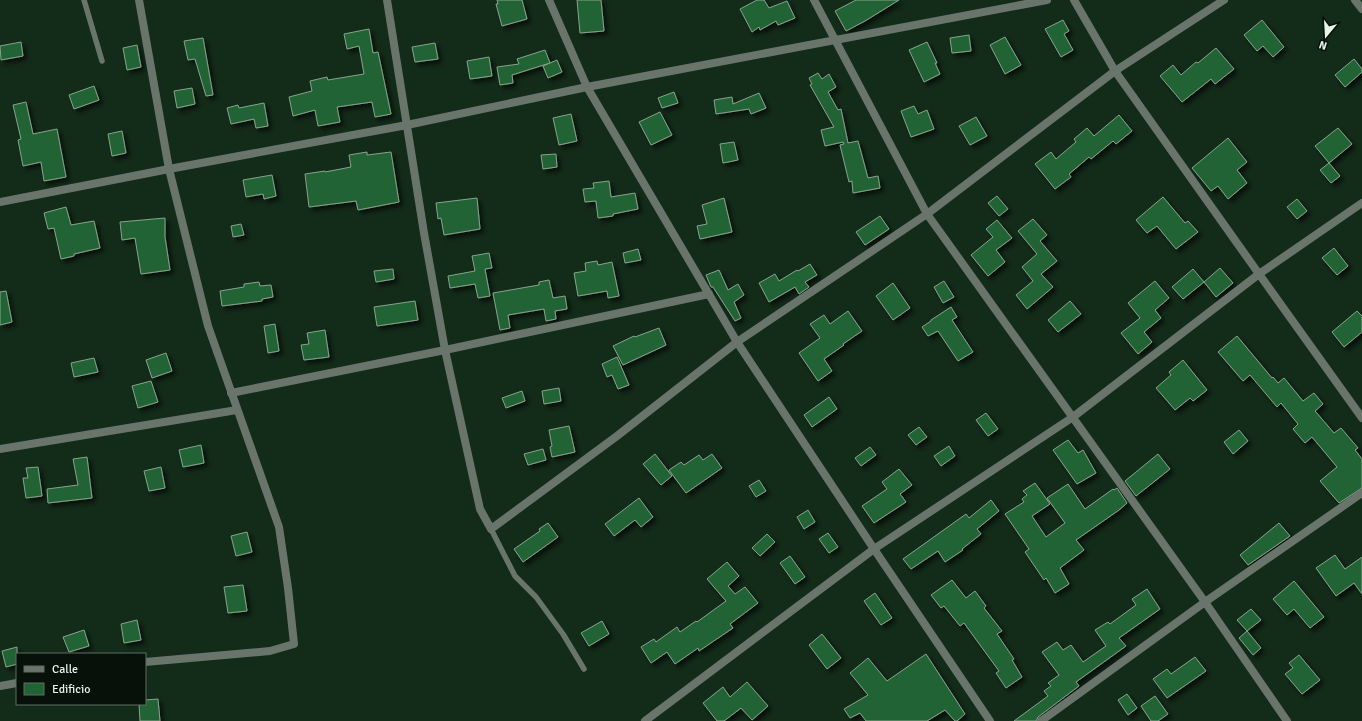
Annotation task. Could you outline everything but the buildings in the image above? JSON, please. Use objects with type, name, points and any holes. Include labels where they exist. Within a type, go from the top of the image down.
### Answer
[{"type":"street","points":[[139,0],[170,169],[208,326],[279,527],[294,644],[270,651],[146,662]]},
{"type":"street","points":[[387,0],[424,232],[445,350],[480,509],[491,529],[617,436],[737,342],[927,214],[1115,71],[1224,0]]},
{"type":"street","points":[[549,0],[587,87],[737,342],[990,721]]},
{"type":"street","points":[[814,0],[927,214],[1205,602],[1286,721]]},
{"type":"street","points":[[0,202],[407,125],[587,87],[1047,0]]},
{"type":"street","points":[[1074,0],[1115,71],[1258,274],[1362,418]]},
{"type":"street","points":[[1355,0],[1362,9]]},
{"type":"street","points":[[645,721],[874,549],[1073,417],[1258,274],[1362,204]]},
{"type":"street","points":[[231,392],[445,350],[709,294]]},
{"type":"street","points":[[0,449],[237,410]]},
{"type":"street","points":[[1041,721],[1205,602],[1362,493]]},
{"type":"street","points":[[0,686],[16,683]]},
{"type":"lane","points":[[84,0],[102,61]]},
{"type":"lane","points":[[491,529],[515,576],[541,604],[563,634],[584,669]]}]
